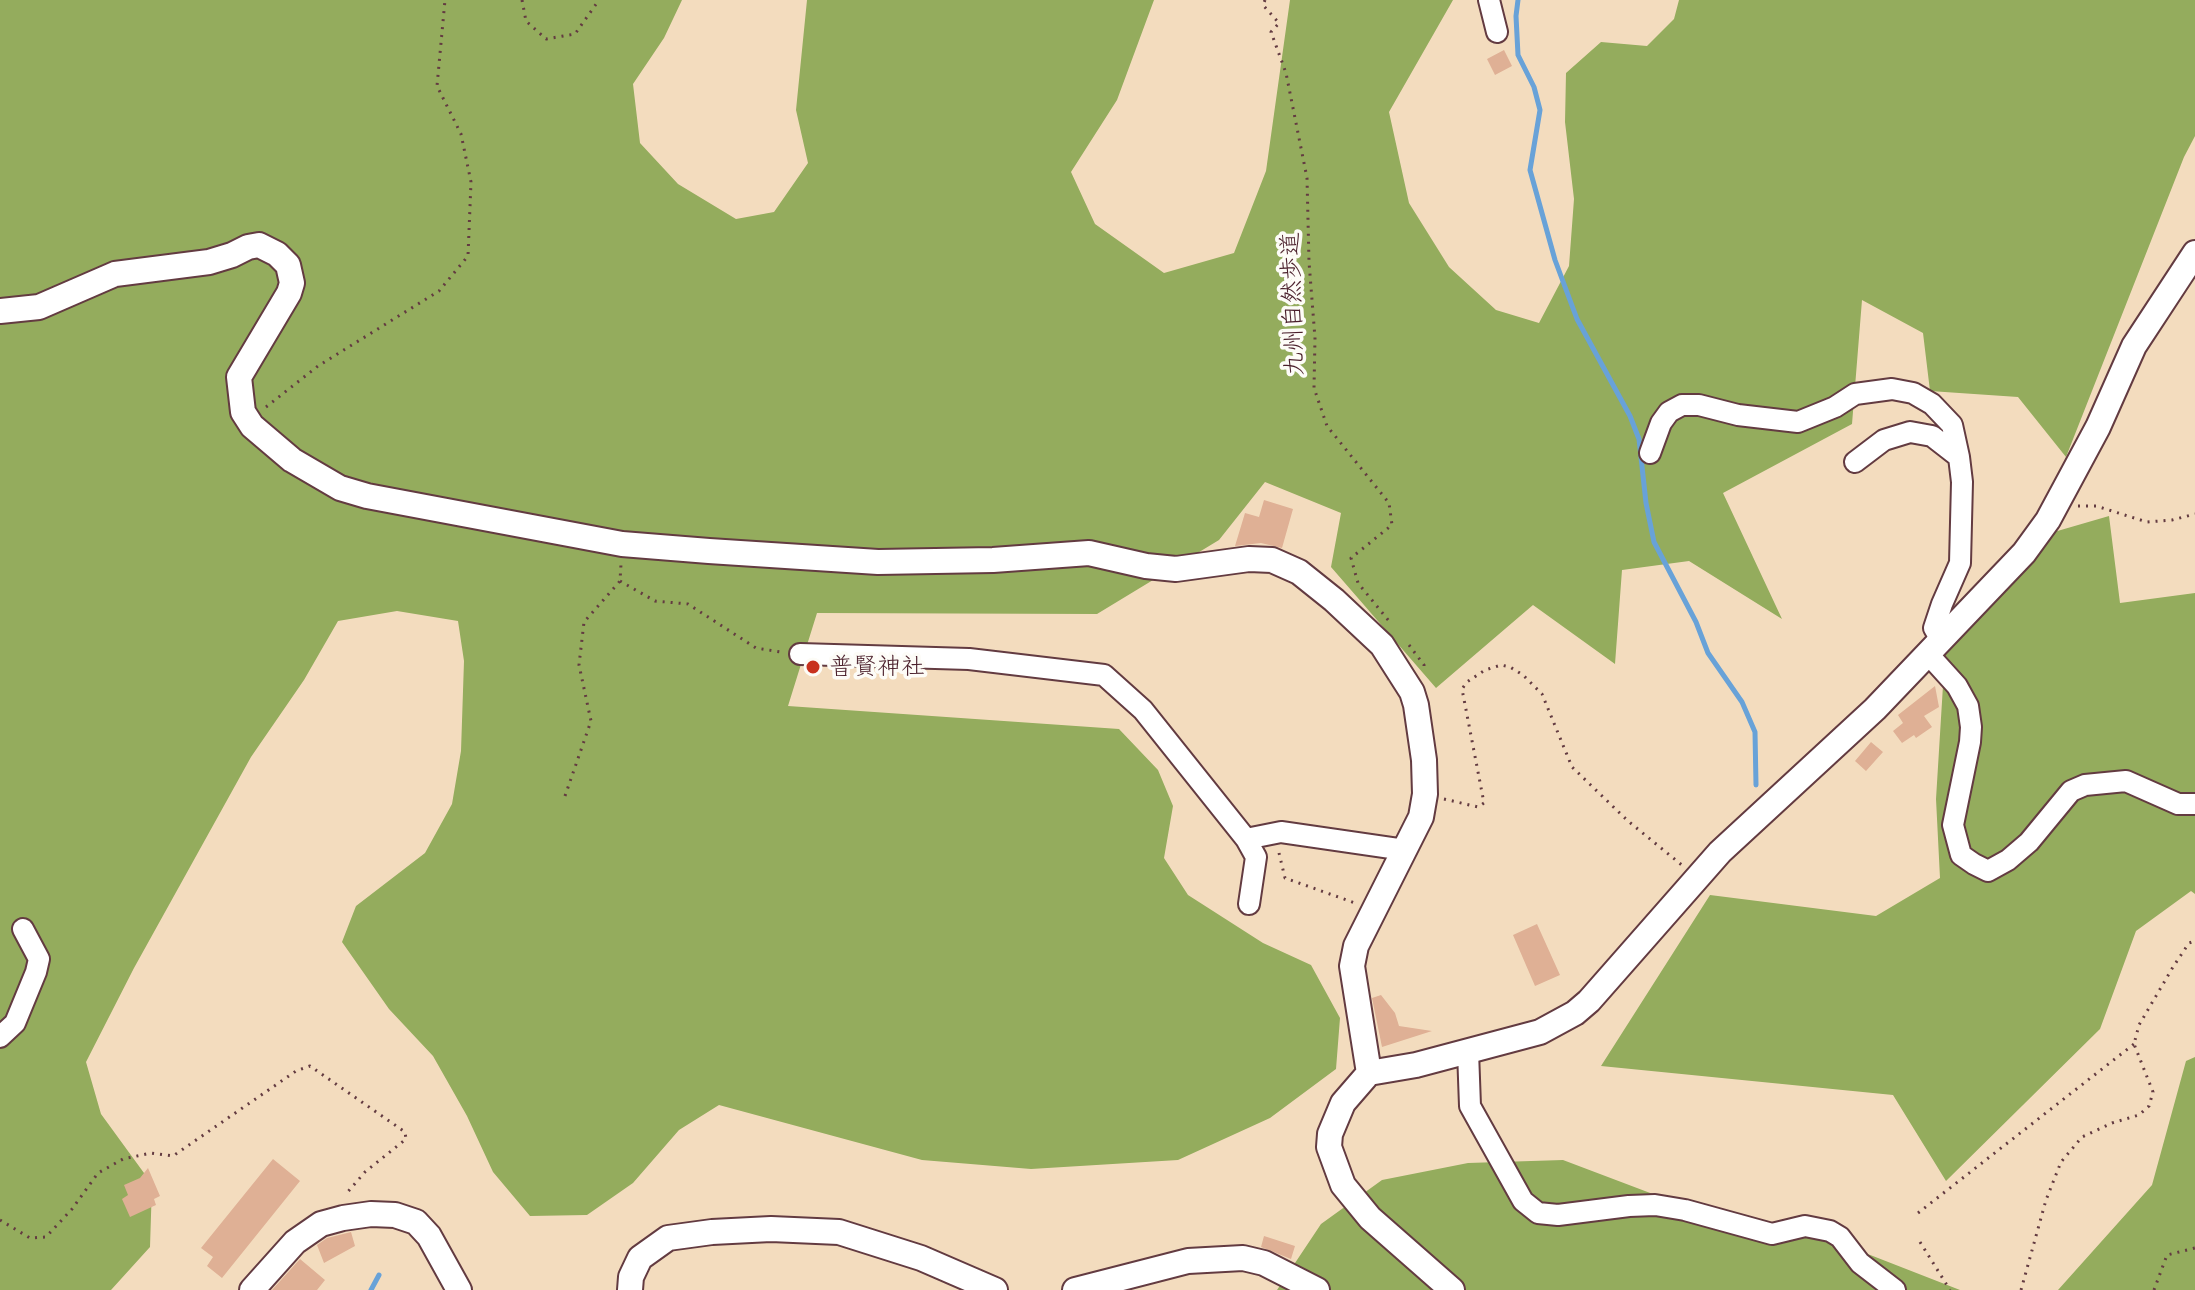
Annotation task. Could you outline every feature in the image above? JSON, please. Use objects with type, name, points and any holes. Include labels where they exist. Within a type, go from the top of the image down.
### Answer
[{"type":"street","points":[[1489,0],[1497,32]]},
{"type":"street","points":[[0,311],[39,307],[115,274],[209,262],[259,245],[268,248],[288,265],[292,283],[239,377],[243,412],[252,426],[292,460],[340,488],[367,496],[622,544],[878,562],[993,560],[1089,553],[1146,566],[1176,569],[1249,559],[1272,560],[1299,572],[1382,645],[1412,692],[1424,760],[1425,794],[1421,817],[1356,946],[1352,966],[1369,1073]]},
{"type":"street","points":[[1452,1290],[1370,1218],[1343,1185],[1329,1147],[1335,1118],[1343,1103],[1369,1073],[1416,1065],[1540,1032],[1575,1013],[1589,1001],[1720,852],[1875,709],[2024,553],[2055,507],[2098,427],[2134,346],[2195,253]]},
{"type":"street","points":[[1650,453],[1661,423],[1669,412],[1682,405],[1699,405],[1738,415],[1798,422],[1835,407],[1855,394],[1892,389],[1913,393],[1932,404],[1952,425],[1962,482],[1960,563],[1934,628],[1935,647],[1968,706],[1971,727],[1953,825],[1961,855],[1988,871],[2008,860],[2029,842],[2071,791],[2085,785],[2126,781],[2178,804],[2195,804]]},
{"type":"street","points":[[1855,462],[1884,440],[1910,432],[1932,436],[1959,457]]},
{"type":"street","points":[[800,654],[969,659],[1104,675],[1143,710],[1246,839],[1256,857],[1249,904]]},
{"type":"street","points":[[1246,839],[1281,832],[1405,850]]},
{"type":"street","points":[[0,1037],[15,1023],[39,959],[23,929]]},
{"type":"street","points":[[1468,1051],[1470,1106],[1523,1201],[1538,1213],[1558,1215],[1655,1205],[1772,1234],[1805,1226],[1830,1231],[1840,1237],[1860,1263],[1895,1290]]},
{"type":"street","points":[[252,1290],[295,1242],[321,1224],[371,1214],[395,1215],[416,1222],[429,1236],[459,1290]]},
{"type":"street","points":[[630,1290],[631,1277],[640,1258],[668,1238],[771,1229],[839,1232],[921,1258],[995,1290]]},
{"type":"street","points":[[1075,1290],[1188,1261],[1243,1258],[1264,1263],[1317,1290]]},
{"type":"path","points":[[243,412],[262,410],[318,366],[439,291],[468,256],[471,182],[461,134],[437,86],[445,0]]},
{"type":"path","points":[[522,0],[526,21],[546,39],[575,34],[599,0]]},
{"type":"path","name":"九州自然歩道","points":[[1265,0],[1263,5],[1279,23],[1271,32],[1286,73],[1307,178],[1315,338],[1314,388],[1327,426],[1389,503],[1392,525],[1351,558],[1358,583],[1396,630]]},
{"type":"path","points":[[2055,507],[2096,506],[2147,522],[2195,514]]},
{"type":"path","points":[[565,796],[591,721],[579,665],[584,622],[620,581],[622,544]]},
{"type":"path","points":[[620,581],[655,601],[688,604],[756,648],[800,654]]},
{"type":"path","points":[[1406,642],[1424,665],[1423,679],[1412,692]]},
{"type":"path","points":[[1425,794],[1478,807],[1484,803],[1462,689],[1485,670],[1501,665],[1510,667],[1542,694],[1572,767],[1628,821],[1698,877]]},
{"type":"path","points":[[1281,832],[1279,857],[1285,878],[1373,911]]},
{"type":"path","points":[[2021,1290],[2046,1200],[2061,1162],[2082,1137],[2139,1115],[2149,1106],[2153,1092],[2134,1044],[2139,1025],[2189,943],[2195,941]]},
{"type":"path","points":[[1918,1213],[2134,1044]]},
{"type":"path","points":[[0,1220],[30,1238],[46,1237],[72,1209],[98,1173],[123,1159],[151,1153],[173,1156],[296,1071],[310,1066],[405,1132],[406,1139],[365,1172],[343,1197]]},
{"type":"path","points":[[1920,1242],[1950,1290]]},
{"type":"path","points":[[2154,1290],[2167,1255],[2195,1248]]},
{"type":"green space","points":[[0,0],[682,0],[664,38],[633,84],[640,143],[678,184],[736,219],[774,212],[808,163],[796,110],[807,0],[1154,0],[1117,100],[1071,172],[1095,224],[1164,273],[1234,253],[1266,171],[1290,0],[1453,0],[1389,112],[1409,203],[1449,267],[1496,310],[1539,323],[1569,266],[1574,199],[1565,122],[1566,73],[1601,42],[1647,46],[1674,19],[1679,0],[2195,0],[2195,136],[2066,457],[2018,397],[1930,391],[1923,333],[1862,300],[1852,424],[1723,493],[1782,619],[1689,561],[1622,570],[1615,664],[1533,605],[1436,688],[1331,567],[1341,513],[1265,482],[1219,540],[1097,614],[817,613],[788,706],[1119,729],[1158,770],[1173,806],[1164,858],[1188,895],[1263,943],[1311,965],[1340,1018],[1336,1069],[1270,1118],[1178,1160],[1031,1169],[922,1160],[719,1105],[679,1130],[633,1183],[587,1215],[530,1216],[493,1172],[467,1116],[433,1056],[389,1009],[342,942],[356,906],[425,853],[452,804],[461,751],[464,661],[458,621],[397,611],[338,621],[304,680],[251,757],[134,968],[86,1062],[101,1114],[152,1184],[150,1247],[111,1290],[0,1290]]},
{"type":"green space","points":[[2109,516],[2120,603],[2195,593],[2195,894],[2191,891],[2136,931],[2100,1029],[1946,1181],[1893,1095],[1601,1066],[1710,895],[1876,916],[1940,878],[1936,799],[1945,653],[2054,532]]},
{"type":"green space","points":[[2195,1057],[2195,1290],[2058,1290],[2152,1185],[2186,1061]]},
{"type":"green space","points":[[1563,1160],[1674,1202],[1860,1251],[1960,1290],[1277,1290],[1321,1224],[1382,1180],[1468,1163]]},
{"type":"building","points":[[1504,50],[1512,66],[1495,75],[1487,59]]},
{"type":"building","points":[[1264,500],[1293,509],[1282,548],[1261,543],[1235,546],[1245,513],[1259,517]]},
{"type":"building","points":[[1935,686],[1939,707],[1924,716],[1932,727],[1902,743],[1893,731],[1903,723],[1898,715]]},
{"type":"building","points":[[1871,742],[1883,752],[1866,771],[1855,761]]},
{"type":"building","points":[[1537,924],[1560,975],[1535,986],[1513,935]]},
{"type":"building","points":[[1381,995],[1395,1013],[1399,1026],[1432,1031],[1382,1047],[1372,998]]},
{"type":"building","points":[[273,1159],[300,1181],[222,1278],[207,1266],[213,1257],[201,1248]]},
{"type":"building","points":[[148,1168],[160,1196],[154,1199],[156,1205],[130,1217],[122,1199],[128,1195],[124,1185],[140,1178]]},
{"type":"building","points":[[351,1232],[355,1246],[324,1263],[317,1245],[327,1238]]},
{"type":"building","points":[[1264,1236],[1295,1246],[1291,1259],[1261,1247]]},
{"type":"building","points":[[300,1259],[325,1280],[317,1290],[272,1290]]},
{"type":"waterway","points":[[1518,0],[1518,55],[1534,87],[1540,110],[1530,170],[1555,260],[1577,319],[1630,416],[1639,439],[1654,542],[1696,622],[1708,653],[1742,702],[1755,732],[1756,785]]},
{"type":"waterway","points":[[371,1290],[379,1275]]},
{"type":"place","name":"普賢神社","points":[[813,667]]}]
